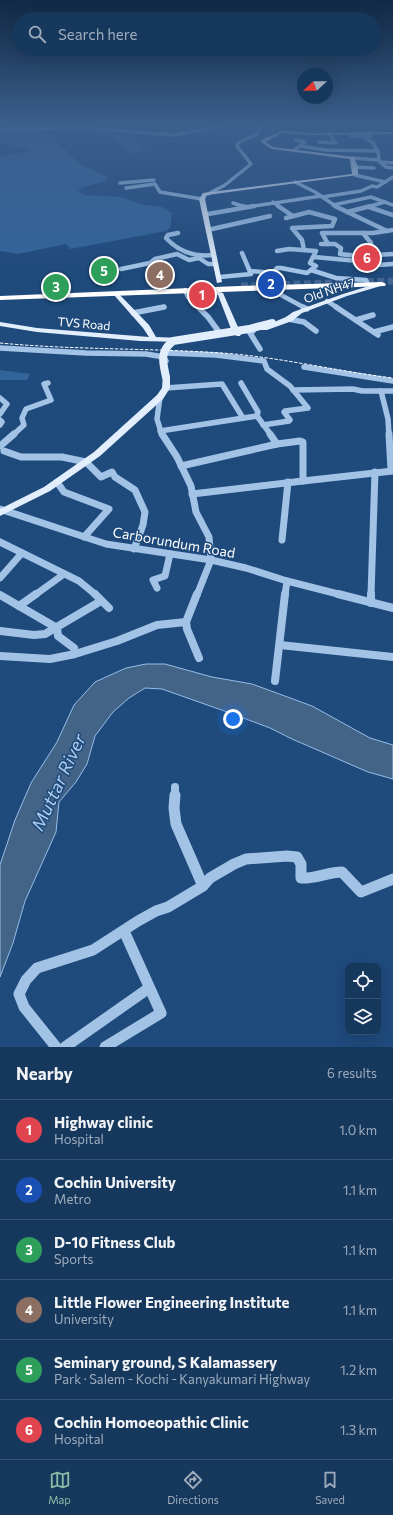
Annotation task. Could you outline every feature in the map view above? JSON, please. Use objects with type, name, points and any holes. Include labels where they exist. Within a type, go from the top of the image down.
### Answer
[{"type":"highway","points":[[0,297],[222,287],[382,284]]},
{"type":"highway","points":[[47,295],[116,294],[201,288]]},
{"type":"main road","points":[[204,196],[294,182],[355,175]]},
{"type":"main road","points":[[204,196],[212,228],[222,287]]},
{"type":"main road","points":[[204,196],[215,264],[237,332]]},
{"type":"main road","name":"Old NH47","points":[[237,332],[253,331],[367,285]]},
{"type":"main road","points":[[116,294],[154,339]]},
{"type":"main road","points":[[2,511],[47,490],[86,462],[109,444],[160,397],[166,381],[162,358],[168,345],[173,341],[244,330],[283,319]]},
{"type":"main road","name":"Old NH47","points":[[237,332],[283,319]]},
{"type":"main road","name":"TVS Road","points":[[0,324],[37,330],[168,339]]},
{"type":"main road","points":[[168,339],[219,332],[237,332]]},
{"type":"main road","points":[[168,339],[184,340],[237,332]]},
{"type":"street","points":[[126,188],[156,185],[158,190],[165,193],[204,196],[221,189],[237,175]]},
{"type":"street","points":[[355,175],[384,182]]},
{"type":"street","points":[[208,214],[273,202],[361,191],[372,186],[377,187],[393,177]]},
{"type":"street","points":[[147,180],[151,185]]},
{"type":"street","points":[[120,183],[155,180]]},
{"type":"street","points":[[294,182],[321,196],[333,206],[387,231]]},
{"type":"street","points":[[333,206],[371,196],[393,205]]},
{"type":"street","points":[[347,212],[393,200]]},
{"type":"street","points":[[233,202],[246,208]]},
{"type":"street","points":[[273,202],[293,216]]},
{"type":"street","points":[[367,206],[393,215]]},
{"type":"street","points":[[387,212],[393,210]]},
{"type":"street","points":[[286,218],[309,212],[336,219],[332,226],[292,228],[302,240],[304,250]]},
{"type":"street","points":[[212,228],[270,216]]},
{"type":"street","points":[[328,244],[322,233],[363,233],[393,230]]},
{"type":"street","points":[[178,233],[168,235],[166,238],[169,242],[187,254],[203,257],[213,255]]},
{"type":"street","points":[[363,233],[371,243],[370,247],[378,254]]},
{"type":"street","points":[[321,244],[340,247],[340,254],[359,258]]},
{"type":"street","points":[[250,271],[273,273],[278,268],[306,273],[316,266],[310,263],[316,251],[289,249],[277,251]]},
{"type":"street","points":[[222,287],[252,274],[242,253]]},
{"type":"street","points":[[121,270],[150,263],[155,259],[177,254],[189,260],[199,258],[208,264],[215,264]]},
{"type":"street","points":[[314,257],[359,258],[378,254],[393,254]]},
{"type":"street","points":[[359,258],[362,266],[393,264]]},
{"type":"street","points":[[311,270],[336,278],[366,280],[367,285]]},
{"type":"street","points":[[184,290],[188,297],[208,317],[219,332]]},
{"type":"street","points":[[282,295],[307,309]]},
{"type":"street","points":[[327,301],[376,334],[393,327]]},
{"type":"street","points":[[133,313],[164,307]]},
{"type":"street","points":[[356,320],[372,315]]},
{"type":"street","points":[[283,319],[303,322],[311,326],[316,331]]},
{"type":"street","points":[[253,331],[250,333],[260,349]]},
{"type":"street","points":[[0,348],[115,354],[142,353],[160,356],[166,358],[169,376],[166,381],[222,384],[243,418]]},
{"type":"street","points":[[166,353],[216,355],[264,361],[268,370],[272,371],[293,390],[308,408],[285,411],[284,412],[290,420],[289,421],[263,425]]},
{"type":"street","points":[[304,367],[393,381]]},
{"type":"street","points":[[48,383],[44,384],[51,400],[29,406],[23,414],[22,420],[24,425],[1,450],[21,457],[62,458],[86,462],[101,477],[112,472],[115,477],[135,490],[146,512],[134,549]]},
{"type":"street","points":[[241,383],[258,412],[257,416],[277,444]]},
{"type":"street","points":[[293,390],[353,389],[393,391]]},
{"type":"street","points":[[192,494],[392,471],[388,419],[381,391]]},
{"type":"street","points":[[160,397],[157,419],[160,431],[191,486],[196,512],[209,537],[211,560],[186,622],[187,629],[199,658]]},
{"type":"street","points":[[0,398],[7,404],[0,414]]},
{"type":"street","points":[[160,431],[257,416]]},
{"type":"street","points":[[0,420],[2,422],[0,426]]},
{"type":"street","points":[[181,466],[277,444],[300,441],[303,442],[303,481]]},
{"type":"street","points":[[371,603],[375,472]]},
{"type":"street","points":[[57,482],[64,492],[109,510],[84,537]]},
{"type":"street","points":[[282,540],[288,482]]},
{"type":"street","name":"Carborundum Road","points":[[2,511],[44,522],[106,544],[211,560],[393,608]]},
{"type":"street","points":[[0,542],[79,581],[102,600],[108,608]]},
{"type":"street","points":[[0,578],[22,553]]},
{"type":"street","points":[[157,588],[153,580],[165,576],[170,554]]},
{"type":"street","points":[[19,606],[64,574]]},
{"type":"street","points":[[275,681],[287,581]]},
{"type":"street","points":[[0,595],[57,628]]},
{"type":"street","points":[[0,631],[34,635],[45,634],[102,600]]},
{"type":"street","points":[[0,656],[50,659],[75,654],[117,641],[157,625],[186,622]]},
{"type":"street","points":[[57,628],[58,636],[74,648]]},
{"type":"street","points":[[280,644],[393,657]]},
{"type":"street","points":[[175,787],[174,808],[176,824],[203,886]]},
{"type":"street","points":[[56,1047],[24,1007],[19,994],[26,980],[37,968],[93,950],[138,921],[156,911],[168,907],[203,886],[210,878],[246,859],[281,856],[297,857],[300,864],[301,878],[311,879],[332,872],[342,872],[361,892],[393,879]]},
{"type":"street","points":[[104,1047],[161,1013],[149,988],[148,981],[124,931]]},
{"type":"street","points":[[65,1047],[149,988]]},
{"type":"shaded area","points":[[0,175],[103,175],[108,177],[105,181],[81,188],[78,192],[86,195],[121,197],[144,205],[162,207],[172,213],[170,228],[166,231],[70,249],[66,244],[18,254],[0,251]]},
{"type":"shaded area","points":[[103,265],[114,269],[118,275],[104,279],[92,268]]},
{"type":"shaded area","points":[[0,370],[30,374],[27,380],[0,380]]},
{"type":"water","name":"Muttar River","points":[[146,664],[165,664],[212,677],[252,684],[312,706],[370,738],[393,745],[393,779],[368,772],[270,728],[230,713],[162,689],[145,688],[129,698],[113,712],[95,736],[87,764],[76,782],[59,802],[56,832],[25,901],[13,943],[0,977],[0,865],[15,820],[31,783],[57,742],[74,705],[95,682],[126,668]]},
{"type":"tunnel","points":[[241,286],[393,281]]},
{"type":"railway","points":[[0,298],[272,286]]},
{"type":"railway","points":[[0,343],[56,347],[222,353],[286,361],[393,378]]},
{"type":"place","name":"Cochin Homoeopathic Clinic","points":[[367,258]]},
{"type":"place","name":"Seminary ground, S Kalamassery","points":[[104,271]]},
{"type":"place","name":"Little Flower Engineering Institute","points":[[160,275]]},
{"type":"place","name":"Cochin University","points":[[271,284]]},
{"type":"place","name":"D-10 Fitness Club","points":[[56,287]]},
{"type":"place","name":"Highway clinic","points":[[202,295]]}]
